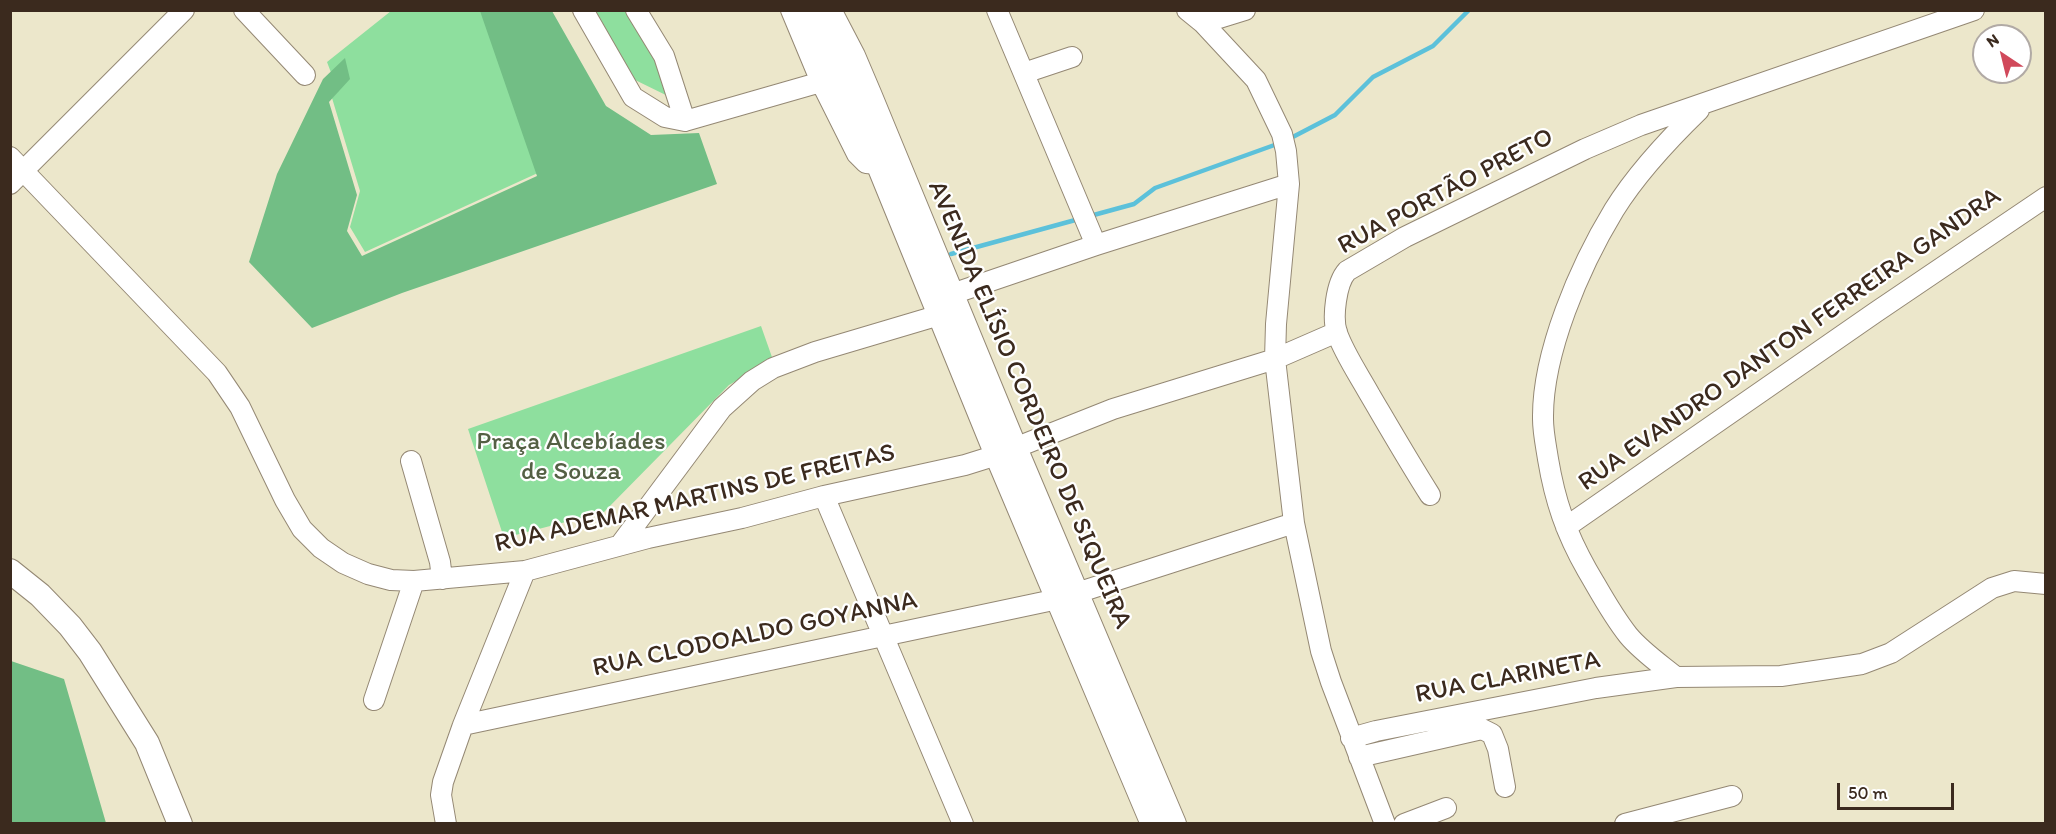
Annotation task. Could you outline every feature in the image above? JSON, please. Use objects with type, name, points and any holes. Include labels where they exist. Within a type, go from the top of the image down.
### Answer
[{"type":"main road","name":"AVENIDA ELÍSIO CORDEIRO DE SIQUEIRA","points":[[809,10],[856,109],[878,164],[946,305]]},
{"type":"main road","name":"AVENIDA ELÍSIO CORDEIRO DE SIQUEIRA","points":[[829,10],[853,56],[946,305],[1067,596],[1153,824]]},
{"type":"main road","points":[[10,571],[40,595],[70,626],[90,652],[147,743],[180,824]]},
{"type":"main road","name":"AVENIDA ELÍSIO CORDEIRO DE SIQUEIRA","points":[[1067,596],[1174,824]]},
{"type":"street","points":[[15,171],[184,10]]},
{"type":"street","points":[[244,10],[305,75]]},
{"type":"street","points":[[583,10],[633,97],[665,117],[685,121],[821,82]]},
{"type":"street","points":[[636,10],[664,56],[685,121]]},
{"type":"street","points":[[791,10],[821,82],[857,154],[866,163],[878,164]]},
{"type":"street","points":[[997,10],[1094,238]]},
{"type":"street","points":[[1186,10],[1203,23],[1256,80],[1282,134],[1288,177],[1275,359],[1294,523],[1321,651],[1351,738],[1385,824]]},
{"type":"street","points":[[1203,23],[1245,10]]},
{"type":"street","name":"RUA PORTÃO PRETO","points":[[1430,495],[1351,363],[1337,332],[1335,321],[1337,290],[1347,271],[1406,237],[1585,149],[1641,125],[1974,10]]},
{"type":"street","points":[[1024,73],[1072,57]]},
{"type":"street","points":[[1624,684],[1635,673],[1638,666],[1636,655],[1629,637],[1610,609],[1566,527],[1554,492],[1544,438],[1546,375],[1559,328],[1574,290],[1614,210],[1664,144],[1703,105]]},
{"type":"street","points":[[1641,125],[1652,129],[1664,144]]},
{"type":"street","name":"RUA ADEMAR MARTINS DE FREITAS","points":[[15,171],[217,373],[240,407],[285,500],[302,529],[321,548],[343,563],[391,580],[414,581],[525,571],[648,538],[965,465],[1113,409],[1275,359],[1337,332]]},
{"type":"street","points":[[620,545],[722,408],[752,381],[773,368],[946,305],[1094,238],[1288,177]]},
{"type":"street","name":"RUA EVANDRO DANTON FERREIRA GANDRA","points":[[1566,527],[1876,312],[2042,207]]},
{"type":"street","points":[[411,461],[440,562],[442,579]]},
{"type":"street","points":[[824,496],[963,824]]},
{"type":"street","points":[[643,513],[648,538]]},
{"type":"street","name":"RUA CLODOALDO GOYANNA","points":[[463,725],[1067,596],[1294,523]]},
{"type":"street","points":[[446,824],[441,795],[443,782],[463,725],[525,571]]},
{"type":"street","points":[[374,700],[414,581]]},
{"type":"street","name":"RUA CLARINETA","points":[[1351,738],[1553,696],[1624,684],[1676,677],[1781,676],[1862,664],[1891,653],[1992,588],[2014,581],[2046,584]]},
{"type":"street","points":[[1629,637],[1676,677]]},
{"type":"street","points":[[1359,757],[1482,729],[1492,734],[1498,749],[1505,787]]},
{"type":"street","points":[[1625,824],[1732,796]]},
{"type":"street","points":[[1404,824],[1446,808]]},
{"type":"green space","points":[[391,11],[484,11],[540,172],[365,252],[350,227],[360,191],[332,98],[338,91],[327,62]]},
{"type":"green space","points":[[480,11],[552,11],[606,106],[651,135],[699,133],[717,184],[402,293],[312,328],[249,262],[277,174],[323,79],[345,58],[350,79],[329,102],[357,195],[347,231],[362,256],[537,176]]},
{"type":"green space","points":[[587,11],[630,11],[676,100],[631,78]]},
{"type":"green space","name":"Praça Alcebíades de Souza","points":[[761,326],[773,360],[729,385],[604,512],[504,538],[468,429]]},
{"type":"green space","points":[[11,661],[64,679],[106,823],[11,823]]},
{"type":"waterway","points":[[1287,140],[1335,115],[1373,77],[1433,46],[1469,10]]},
{"type":"waterway","points":[[1090,216],[1134,204],[1155,188],[1280,143]]},
{"type":"waterway","points":[[951,254],[1079,219]]}]
